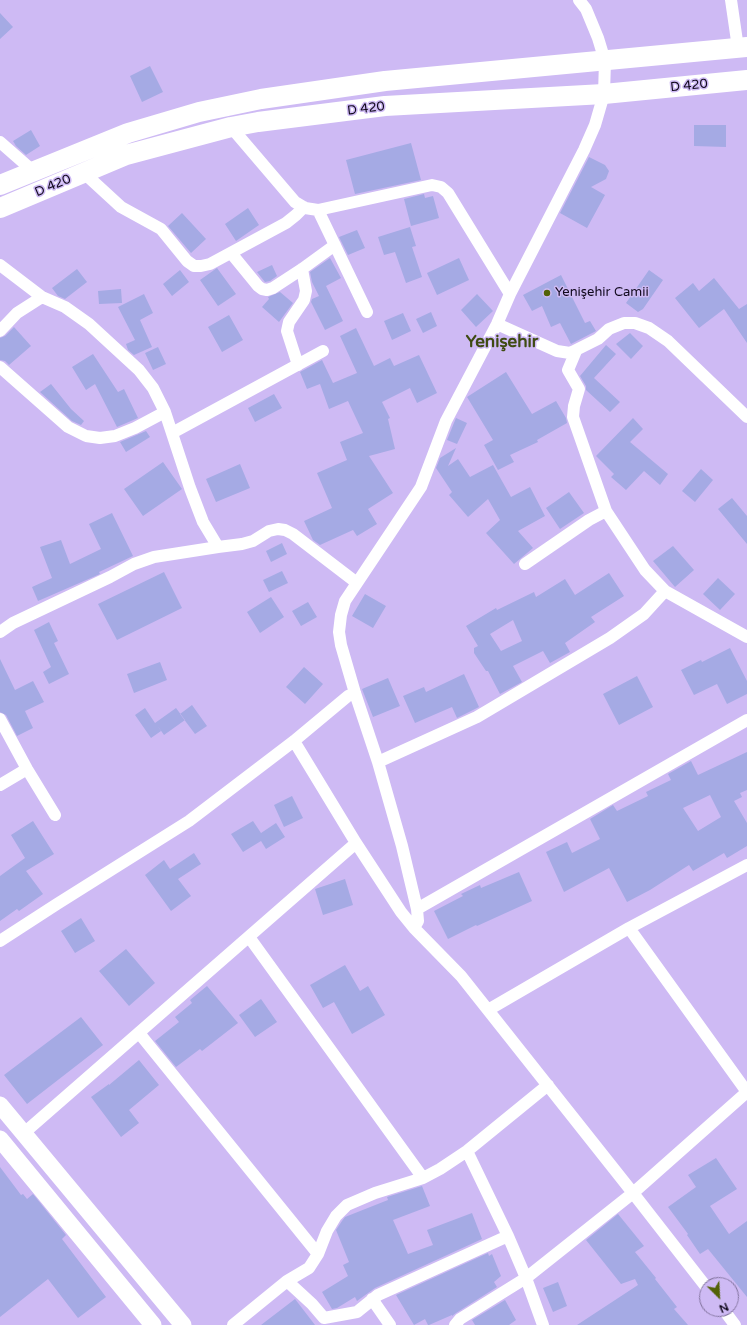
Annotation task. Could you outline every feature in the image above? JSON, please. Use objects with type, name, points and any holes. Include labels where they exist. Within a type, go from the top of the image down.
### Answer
[{"type":"highway","points":[[0,185],[128,133],[199,112],[262,99],[385,81],[742,48]]},
{"type":"highway","name":"D 420","points":[[0,208],[126,155],[231,127],[258,122],[386,106],[604,94],[747,80]]},
{"type":"main road","points":[[0,1105],[183,1325]]},
{"type":"main road","points":[[0,1139],[152,1325]]},
{"type":"street","points":[[414,928],[418,921],[417,908],[402,846],[378,762],[341,645],[339,632],[341,615],[345,601],[421,487],[446,421],[497,324],[510,294],[596,125],[604,94],[605,61],[598,38],[586,9],[579,0]]},
{"type":"street","points":[[731,0],[742,48]]},
{"type":"street","points":[[231,127],[295,202],[304,207],[318,210],[432,185],[441,187],[448,193],[510,294]]},
{"type":"street","points":[[0,142],[34,171]]},
{"type":"street","points":[[84,173],[121,207],[161,229],[187,261],[194,266],[210,264],[231,253],[286,223],[304,207]]},
{"type":"street","points":[[318,210],[367,312]]},
{"type":"street","points":[[231,253],[262,289],[267,290],[273,288],[302,269],[335,245]]},
{"type":"street","points":[[0,265],[42,297],[65,308],[89,324],[138,370],[153,388],[165,412],[203,522],[218,546]]},
{"type":"street","points":[[298,365],[287,331],[289,322],[304,300],[306,291],[302,269]]},
{"type":"street","points":[[0,331],[17,313],[42,297]]},
{"type":"street","points":[[497,324],[557,351],[570,353],[598,339],[609,329],[624,323],[635,323],[649,328],[668,341],[747,417]]},
{"type":"street","points":[[172,433],[323,351]]},
{"type":"street","points":[[576,351],[568,370],[579,389],[572,417],[606,510],[645,570],[665,591],[747,636]]},
{"type":"street","points":[[0,367],[68,427],[86,436],[100,438],[115,436],[135,428],[165,412]]},
{"type":"street","points":[[525,564],[606,510]]},
{"type":"street","points":[[0,632],[13,623],[134,564],[154,557],[218,546],[242,544],[253,541],[269,531],[278,529],[285,530],[293,534],[357,583]]},
{"type":"street","points":[[378,762],[477,717],[596,646],[644,614],[665,591]]},
{"type":"street","points":[[0,942],[57,904],[189,821],[294,741],[345,699],[355,693]]},
{"type":"street","points":[[0,719],[27,769],[55,815]]},
{"type":"street","points":[[417,908],[747,720]]},
{"type":"street","points":[[294,741],[356,844],[401,912],[414,928],[461,976],[699,1278]]},
{"type":"street","points":[[0,785],[27,769]]},
{"type":"street","points":[[24,1133],[356,844]]},
{"type":"street","points":[[488,1010],[630,928],[747,865]]},
{"type":"street","points":[[455,1325],[460,1318],[526,1278],[633,1193],[747,1092],[630,928]]},
{"type":"street","points":[[248,937],[423,1178]]},
{"type":"street","points":[[139,1033],[318,1254]]},
{"type":"street","points":[[233,1325],[287,1281],[309,1268],[318,1254],[327,1231],[336,1216],[347,1205],[375,1193],[423,1178],[440,1169],[467,1151],[548,1085]]},
{"type":"street","points":[[467,1151],[508,1236],[526,1278],[543,1325]]},
{"type":"street","points":[[287,1281],[312,1304],[324,1318],[357,1312],[378,1295],[508,1236]]},
{"type":"street","points":[[372,1299],[390,1325]]},
{"type":"building","points":[[0,13],[13,27],[0,39]]},
{"type":"building","points":[[150,66],[163,92],[142,102],[130,76]]},
{"type":"building","points":[[694,125],[726,125],[726,147],[694,146]]},
{"type":"building","points":[[31,130],[40,146],[26,155],[16,146],[13,141]]},
{"type":"building","points":[[411,143],[421,180],[355,194],[346,160]]},
{"type":"building","points":[[589,157],[605,165],[609,171],[606,179],[591,187],[605,195],[587,228],[560,213]]},
{"type":"building","points":[[424,194],[425,198],[433,196],[439,218],[411,226],[404,199]]},
{"type":"building","points":[[248,208],[259,225],[236,241],[225,224]]},
{"type":"building","points":[[182,213],[206,239],[191,253],[168,226]]},
{"type":"building","points":[[410,227],[416,246],[412,247],[422,277],[406,283],[395,252],[384,255],[378,237]]},
{"type":"building","points":[[357,230],[365,248],[348,255],[339,237]]},
{"type":"building","points":[[330,258],[341,278],[326,286],[343,321],[325,330],[311,302],[312,299],[319,296],[312,282],[310,272]]},
{"type":"building","points":[[459,258],[469,280],[437,295],[427,273]]},
{"type":"building","points":[[272,265],[277,276],[270,281],[265,282],[257,272]]},
{"type":"building","points":[[217,268],[236,294],[218,306],[200,280]]},
{"type":"building","points":[[77,269],[87,282],[65,299],[58,296],[52,288]]},
{"type":"building","points":[[180,270],[189,282],[172,296],[163,284]]},
{"type":"building","points":[[649,270],[663,280],[643,309],[638,312],[626,303]]},
{"type":"building","points":[[561,275],[585,323],[590,321],[596,331],[571,344],[560,323],[551,327],[542,306],[532,311],[523,295]]},
{"type":"building","points":[[714,278],[739,309],[747,304],[747,343],[724,309],[699,328],[675,298],[693,283],[699,291]]},
{"type":"building","points":[[121,289],[122,303],[99,304],[98,291]]},
{"type":"building","points":[[280,292],[293,303],[279,322],[262,307],[269,299],[268,297]]},
{"type":"building","points":[[144,294],[153,313],[140,320],[152,347],[134,355],[128,350],[126,344],[135,340],[118,307]]},
{"type":"building","points":[[477,294],[493,311],[476,327],[461,310]]},
{"type":"building","points":[[431,312],[437,326],[423,333],[416,319]]},
{"type":"building","points":[[403,313],[411,331],[392,340],[384,321]]},
{"type":"building","points":[[229,315],[243,340],[222,352],[208,327]]},
{"type":"building","points":[[14,327],[31,346],[9,365],[5,361],[0,360],[0,338],[5,336]]},
{"type":"building","points":[[356,328],[374,366],[390,358],[394,366],[419,355],[437,393],[417,403],[410,388],[382,402],[390,418],[388,419],[395,449],[369,456],[393,493],[368,509],[377,524],[357,536],[353,530],[320,545],[313,540],[304,521],[332,508],[317,473],[347,460],[340,442],[363,433],[348,401],[329,409],[320,384],[307,389],[300,372],[322,360],[333,383],[357,373],[340,336]]},
{"type":"building","points":[[630,333],[643,346],[631,359],[616,344]]},
{"type":"building","points":[[606,345],[616,354],[594,378],[620,402],[610,412],[586,390],[586,386],[580,376]]},
{"type":"building","points":[[158,347],[166,364],[153,370],[145,353]]},
{"type":"building","points":[[93,354],[118,392],[124,389],[138,418],[117,427],[95,384],[86,390],[72,367]]},
{"type":"building","points":[[506,372],[532,414],[556,401],[566,418],[567,423],[537,440],[538,442],[510,455],[514,462],[498,470],[484,445],[493,440],[467,397]]},
{"type":"building","points":[[51,384],[71,409],[84,421],[81,425],[72,421],[40,392]]},
{"type":"building","points":[[274,394],[282,408],[255,422],[248,408]]},
{"type":"building","points":[[456,418],[467,423],[457,444],[447,440]]},
{"type":"building","points":[[633,418],[643,429],[630,442],[668,474],[660,485],[644,471],[626,490],[611,477],[614,474],[596,456]]},
{"type":"building","points":[[146,431],[150,437],[126,452],[120,442]]},
{"type":"building","points":[[456,448],[448,466],[458,459],[470,477],[493,465],[511,497],[530,487],[545,516],[518,531],[533,548],[514,564],[486,533],[500,520],[488,499],[468,517],[449,495],[452,492],[436,468],[440,458]]},
{"type":"building","points":[[163,462],[182,489],[143,516],[124,489]]},
{"type":"building","points":[[240,464],[250,488],[216,502],[206,479]]},
{"type":"building","points":[[701,469],[713,480],[695,502],[682,491]]},
{"type":"building","points":[[569,492],[584,513],[560,529],[546,508]]},
{"type":"building","points":[[732,498],[747,516],[747,544],[718,509]]},
{"type":"building","points":[[112,513],[133,556],[99,572],[100,574],[38,601],[32,587],[52,578],[40,547],[61,540],[70,564],[101,549],[89,524]]},
{"type":"building","points":[[282,543],[287,554],[271,562],[266,551]]},
{"type":"building","points":[[673,546],[694,570],[675,587],[653,561]]},
{"type":"building","points":[[282,571],[288,583],[269,592],[263,580]]},
{"type":"building","points":[[164,572],[182,608],[117,640],[98,604]]},
{"type":"building","points":[[609,573],[624,596],[591,617],[595,622],[565,643],[570,652],[550,663],[543,651],[513,666],[522,682],[500,694],[488,671],[486,671],[474,653],[474,648],[478,646],[466,626],[496,608],[497,610],[534,592],[536,597],[565,579],[575,595]],"holes":[[[513,620],[522,641],[501,651],[490,634]]]},
{"type":"building","points":[[718,578],[735,594],[720,610],[703,594]]},
{"type":"building","points":[[365,594],[386,606],[373,628],[352,616]]},
{"type":"building","points":[[271,597],[284,617],[260,633],[247,612]]},
{"type":"building","points":[[308,602],[317,617],[301,626],[292,611]]},
{"type":"building","points":[[49,622],[58,641],[54,643],[69,674],[49,684],[43,672],[51,667],[34,630]]},
{"type":"building","points":[[730,648],[747,681],[747,694],[727,704],[717,684],[694,695],[681,670],[701,660],[702,662]]},
{"type":"building","points":[[0,659],[15,690],[33,681],[44,702],[25,711],[33,728],[17,736],[6,715],[0,712]]},
{"type":"building","points":[[160,662],[167,680],[134,693],[127,674]]},
{"type":"building","points":[[304,667],[323,684],[305,704],[286,687]]},
{"type":"building","points":[[464,674],[479,707],[457,718],[452,707],[415,723],[403,696],[424,687],[426,692]]},
{"type":"building","points":[[637,676],[653,707],[619,725],[603,694]]},
{"type":"building","points":[[388,678],[400,706],[373,717],[362,689]]},
{"type":"building","points":[[192,705],[207,726],[195,734],[180,714]]},
{"type":"building","points":[[145,708],[155,723],[176,708],[185,720],[164,735],[157,725],[161,731],[151,738],[135,715]]},
{"type":"building","points":[[747,752],[747,790],[740,793],[742,797],[734,801],[747,823],[747,846],[727,858],[724,853],[693,871],[689,865],[650,890],[627,902],[609,868],[564,892],[546,852],[567,842],[572,853],[600,839],[590,819],[613,805],[617,811],[648,796],[646,792],[671,780],[668,774],[691,761],[698,775]],"holes":[[[710,795],[721,817],[698,831],[683,808]]]},
{"type":"building","points":[[292,796],[303,818],[284,827],[274,805]]},
{"type":"building","points":[[33,821],[54,854],[26,871],[43,894],[19,911],[17,909],[0,921],[0,876],[25,858],[11,835]]},
{"type":"building","points":[[253,821],[261,833],[276,823],[285,837],[266,849],[261,841],[243,852],[231,834]]},
{"type":"building","points":[[194,853],[201,864],[178,879],[191,896],[171,911],[145,875],[164,860],[170,869]]},
{"type":"building","points":[[519,872],[532,901],[477,926],[476,925],[448,939],[434,911],[463,896],[461,894],[480,885],[481,888]]},
{"type":"building","points":[[345,879],[353,905],[323,915],[315,889]]},
{"type":"building","points":[[81,918],[95,941],[75,953],[61,931]]},
{"type":"building","points":[[126,949],[155,983],[129,1006],[99,971]]},
{"type":"building","points":[[345,965],[360,991],[368,986],[385,1015],[352,1034],[334,1002],[323,1008],[310,985]]},
{"type":"building","points":[[207,986],[238,1023],[202,1051],[200,1049],[176,1067],[155,1041],[179,1022],[175,1017],[192,1003],[190,1000]]},
{"type":"building","points":[[261,999],[277,1022],[255,1037],[239,1015]]},
{"type":"building","points":[[81,1017],[103,1045],[27,1104],[4,1075]]},
{"type":"building","points":[[139,1060],[159,1085],[129,1110],[139,1123],[121,1137],[91,1097],[109,1085]]},
{"type":"building","points":[[716,1158],[737,1189],[710,1206],[729,1234],[747,1221],[747,1297],[739,1287],[739,1277],[731,1277],[708,1249],[700,1254],[687,1235],[688,1234],[668,1207],[696,1187],[688,1175]]},
{"type":"building","points":[[0,1167],[21,1195],[23,1194],[27,1199],[33,1194],[66,1235],[62,1239],[106,1297],[78,1318],[48,1279],[0,1317]]},
{"type":"building","points":[[422,1186],[430,1206],[393,1220],[408,1254],[433,1245],[427,1230],[472,1213],[482,1239],[375,1288],[357,1301],[355,1297],[337,1308],[332,1309],[322,1292],[348,1276],[343,1265],[349,1262],[336,1230],[342,1221],[345,1217],[388,1200],[387,1197]]},
{"type":"building","points":[[618,1214],[644,1246],[635,1252],[677,1307],[674,1309],[688,1325],[577,1325],[638,1285],[635,1279],[621,1284],[586,1240]]},
{"type":"building","points":[[488,1253],[489,1256],[492,1254],[501,1276],[494,1282],[497,1287],[452,1316],[429,1325],[425,1319],[414,1325],[396,1295]]},
{"type":"building","points":[[558,1282],[567,1306],[553,1312],[543,1288]]},
{"type":"building","points":[[295,1299],[315,1325],[261,1325]]},
{"type":"building","points":[[505,1300],[516,1320],[509,1325],[475,1325],[472,1320]]},
{"type":"place","name":"Yenişehir Camii","points":[[547,293]]},
{"type":"district","name":"Yenişehir","points":[[502,343]]}]
